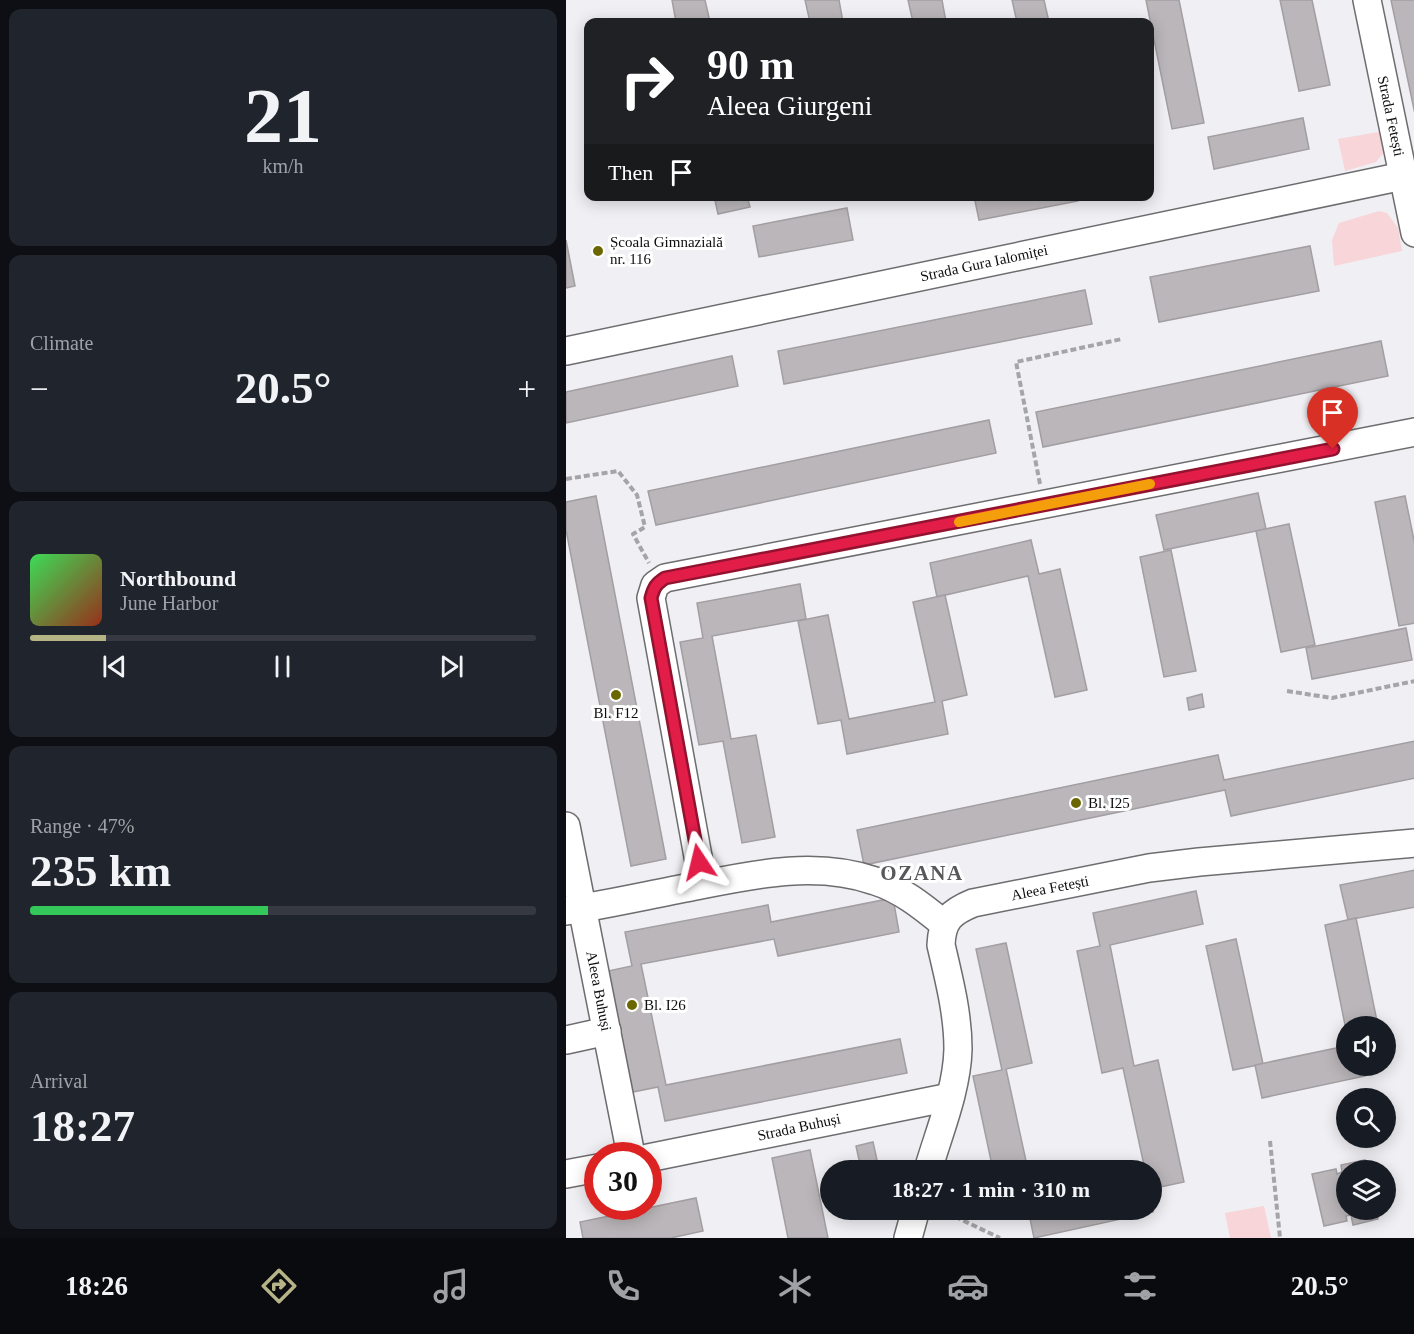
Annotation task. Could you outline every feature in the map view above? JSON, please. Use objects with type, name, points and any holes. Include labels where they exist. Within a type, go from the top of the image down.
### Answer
[{"type":"street","name":"Strada Fetești","points":[[1367,0],[1415,233]]},
{"type":"street","name":"Strada Gura Ialomiței","points":[[566,351],[1403,176]]},
{"type":"street","points":[[703,884],[651,598],[655,585],[665,578],[1415,432]]},
{"type":"street","name":"Aleea Buhuși","points":[[566,826],[574,910],[607,1031],[628,1142]]},
{"type":"street","name":"Aleea Fetești","points":[[944,924],[952,915],[973,903],[1149,868],[1199,861],[1415,843]]},
{"type":"street","points":[[574,910],[757,874],[798,870],[851,874],[876,881],[900,892],[944,924],[941,945],[954,1005],[958,1045],[956,1065],[950,1097],[931,1160]]},
{"type":"street","points":[[566,1040],[607,1031]]},
{"type":"street","name":"Strada Buhuși","points":[[662,1155],[950,1097]]},
{"type":"street","points":[[566,1174],[584,1171]]},
{"type":"street","points":[[908,1238],[913,1220]]},
{"type":"path","points":[[1044,505],[1016,362],[1122,339]]},
{"type":"path","points":[[566,479],[618,471],[637,495],[645,527],[634,534],[660,582]]},
{"type":"path","points":[[1287,691],[1332,698],[1415,681]]},
{"type":"path","points":[[1270,1141],[1280,1238]]},
{"type":"path","points":[[962,1220],[1000,1238]]},
{"type":"shaded area","points":[[1384,131],[1388,147],[1376,162],[1345,171],[1338,139]]},
{"type":"shaded area","points":[[1379,211],[1387,213],[1398,228],[1402,251],[1334,266],[1332,240],[1339,223]]},
{"type":"shaded area","points":[[1264,1206],[1271,1238],[1230,1238],[1225,1213]]},
{"type":"building","points":[[672,0],[705,0],[709,18],[675,18]]},
{"type":"building","points":[[805,0],[839,0],[842,18],[809,18]]},
{"type":"building","points":[[908,0],[942,0],[945,18],[912,18]]},
{"type":"building","points":[[1012,0],[1044,0],[1048,18],[1016,18]]},
{"type":"building","points":[[1146,0],[1179,0],[1204,123],[1172,129],[1154,40],[1154,18],[1150,18]]},
{"type":"building","points":[[1280,0],[1312,0],[1330,85],[1299,91]]},
{"type":"building","points":[[1391,0],[1415,0],[1415,114]]},
{"type":"building","points":[[1303,118],[1309,149],[1214,169],[1208,137]]},
{"type":"building","points":[[715,201],[748,201],[750,207],[718,214]]},
{"type":"building","points":[[975,201],[1078,201],[979,220]]},
{"type":"building","points":[[847,208],[853,240],[759,257],[753,226]]},
{"type":"building","points":[[566,240],[575,286],[566,288]]},
{"type":"building","points":[[1310,246],[1319,291],[1159,322],[1150,277]]},
{"type":"building","points":[[1085,290],[1092,324],[784,384],[778,351]]},
{"type":"building","points":[[1381,341],[1388,376],[1043,447],[1036,412]]},
{"type":"building","points":[[732,356],[738,386],[566,423],[566,392]]},
{"type":"building","points":[[989,420],[996,453],[656,525],[648,491]]},
{"type":"building","points":[[1258,493],[1266,529],[1164,550],[1156,515]]},
{"type":"building","name":"Bl. F12","points":[[596,496],[666,859],[631,866],[566,530],[566,502]]},
{"type":"building","points":[[1405,496],[1415,545],[1415,623],[1399,626],[1375,502]]},
{"type":"building","points":[[1289,524],[1315,645],[1281,652],[1256,531]]},
{"type":"building","points":[[1031,540],[1039,574],[1060,569],[1087,690],[1055,697],[1028,576],[937,597],[930,563]]},
{"type":"building","points":[[1171,550],[1196,671],[1164,677],[1140,557]]},
{"type":"building","points":[[800,584],[806,619],[712,636],[731,739],[756,735],[775,837],[742,843],[723,741],[699,745],[680,642],[703,638],[697,603]]},
{"type":"building","points":[[945,595],[967,695],[942,701],[948,734],[847,754],[841,720],[818,724],[798,621],[828,615],[849,719],[935,702],[913,602]]},
{"type":"building","points":[[1406,628],[1412,660],[1312,679],[1306,648]]},
{"type":"building","points":[[1202,694],[1204,707],[1189,710],[1187,698]]},
{"type":"building","name":"Bl. I25","points":[[1415,741],[1415,778],[1231,816],[1225,790],[864,865],[857,830],[1218,755],[1224,780]]},
{"type":"building","points":[[1415,870],[1415,907],[1348,920],[1340,885]]},
{"type":"building","points":[[1196,891],[1203,924],[1110,945],[1134,1066],[1158,1060],[1184,1182],[1162,1187],[1162,1160],[1143,1160],[1123,1068],[1102,1073],[1077,951],[1100,946],[1093,913]]},
{"type":"building","name":"Bl. I26","points":[[893,898],[899,932],[778,956],[774,939],[641,964],[666,1085],[900,1039],[907,1073],[665,1121],[658,1087],[633,1092],[608,971],[632,966],[625,932],[768,905],[771,922]]},
{"type":"building","points":[[1356,918],[1376,1016],[1343,1016],[1325,925]]},
{"type":"building","points":[[1236,939],[1263,1064],[1233,1070],[1206,946]]},
{"type":"building","points":[[1006,943],[1032,1063],[1006,1069],[1026,1160],[991,1160],[973,1076],[1002,1070],[976,949]]},
{"type":"building","points":[[1336,1048],[1336,1076],[1365,1076],[1262,1098],[1255,1065]]},
{"type":"building","points":[[873,1142],[877,1160],[859,1160],[856,1146]]},
{"type":"building","points":[[810,1150],[820,1199],[820,1220],[824,1220],[828,1238],[788,1238],[772,1158]]},
{"type":"building","points":[[1336,1169],[1336,1220],[1347,1221],[1324,1226],[1312,1174]]},
{"type":"building","points":[[696,1198],[703,1231],[671,1238],[583,1238],[580,1222],[662,1220],[662,1205]]},
{"type":"building","points":[[1030,1220],[1116,1220],[1034,1238]]},
{"type":"building","points":[[1352,1220],[1374,1220],[1353,1225]]},
{"type":"slow traffic","points":[[959,522],[1150,484]]},
{"type":"place","name":"Școala Gimnazială nr. 116","points":[[598,251]]},
{"type":"place","name":"Bl. F12","points":[[616,695]]},
{"type":"place","name":"Bl. I25","points":[[1076,803]]},
{"type":"place","name":"Bl. I26","points":[[632,1005]]},
{"type":"district","name":"OZANA","points":[[922,873]]},
{"type":"route","points":[[699,862],[651,598],[655,585],[665,578],[1333,449]]}]
